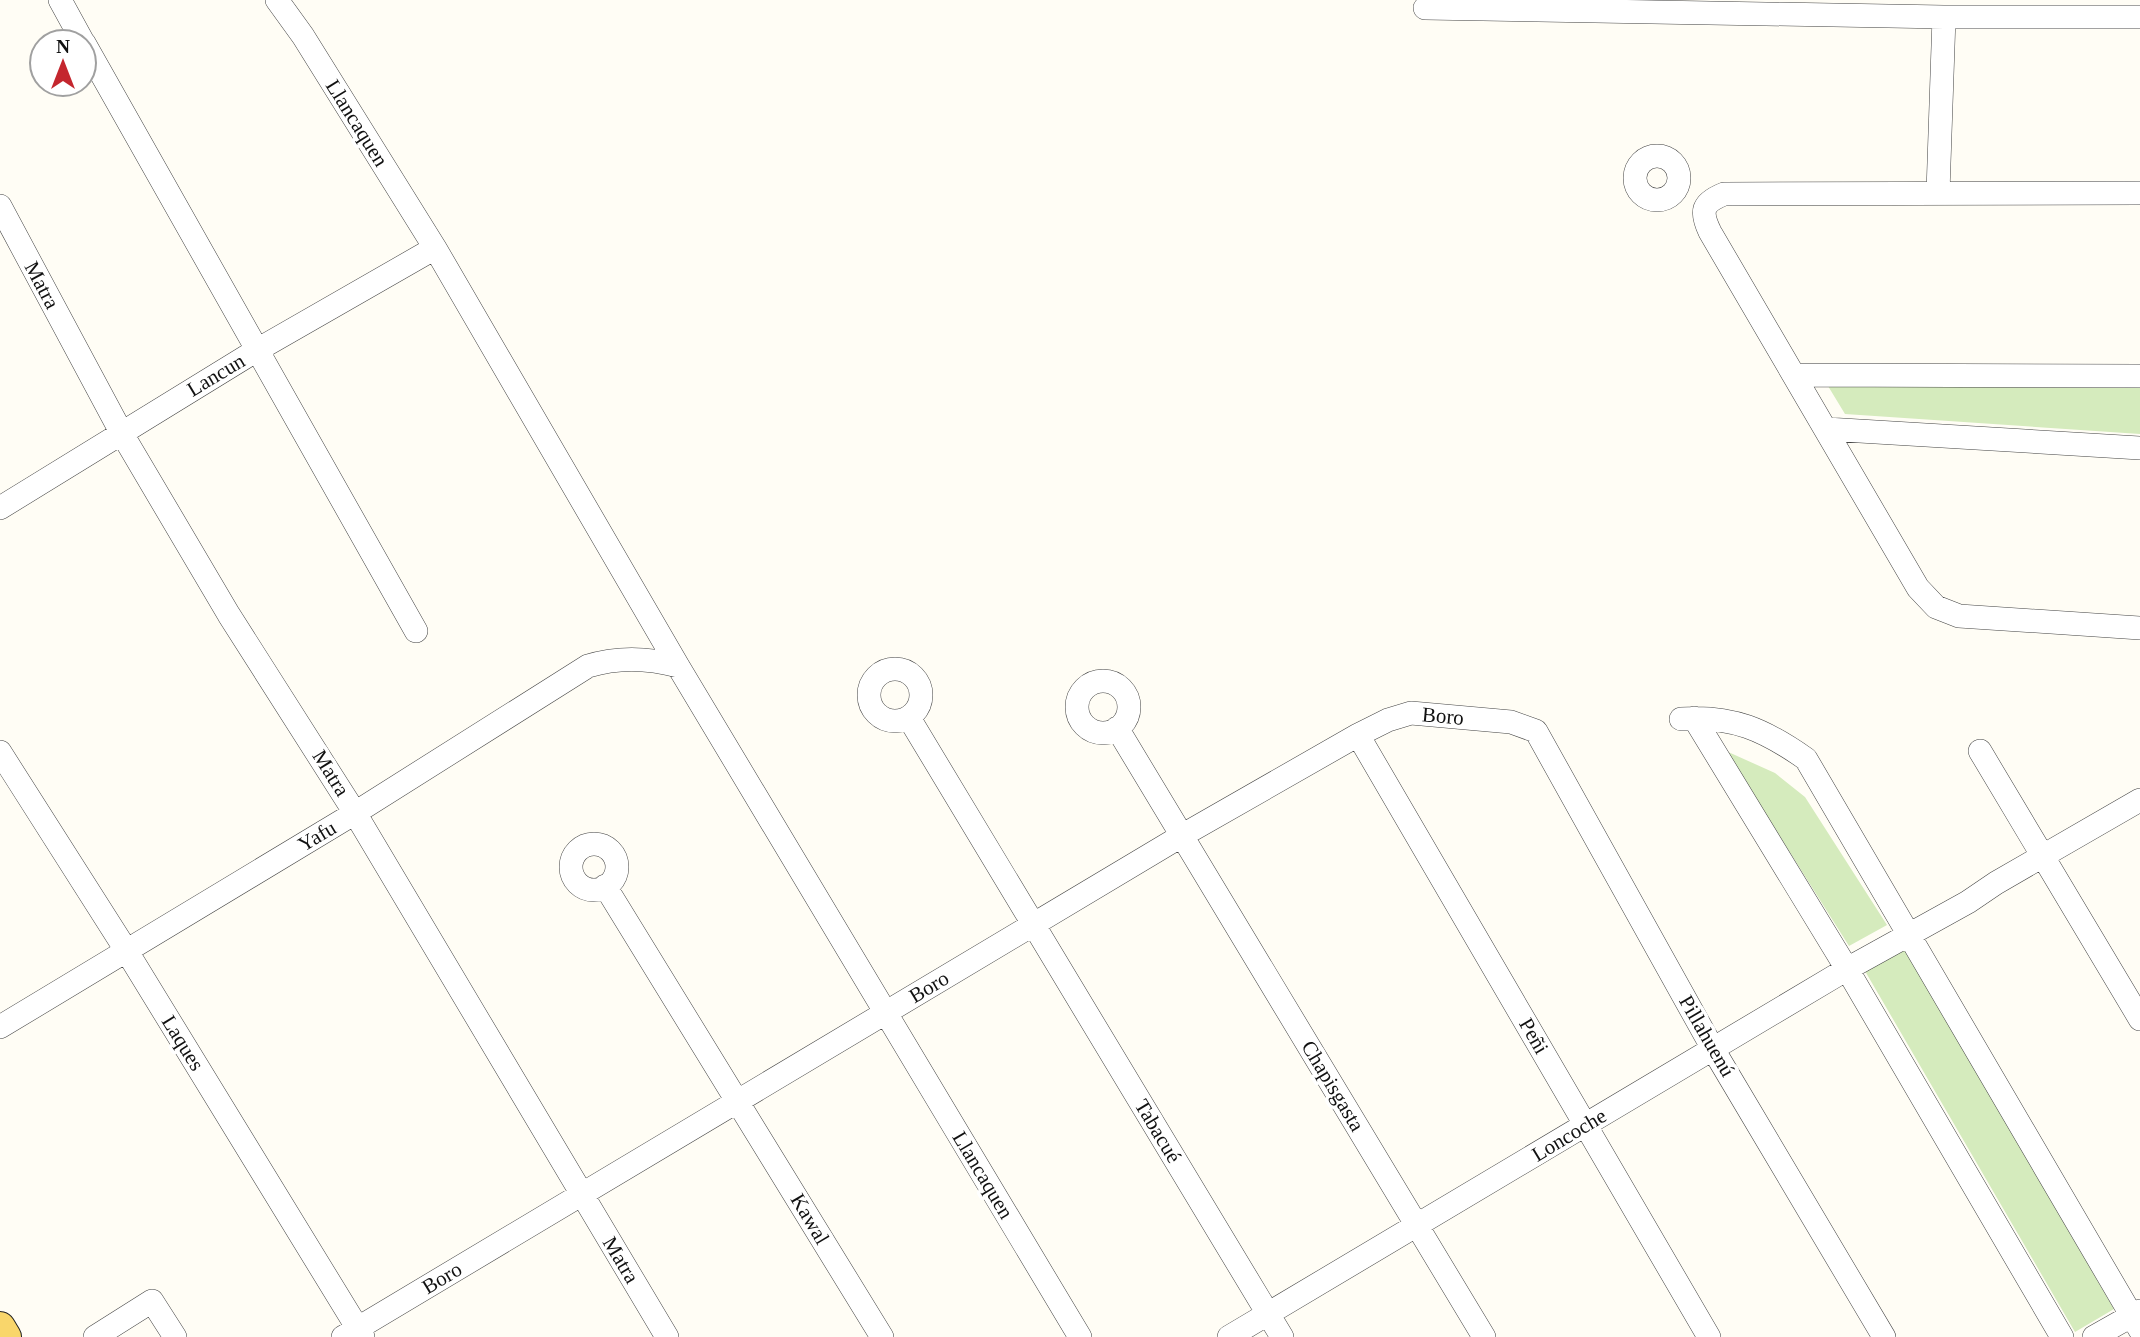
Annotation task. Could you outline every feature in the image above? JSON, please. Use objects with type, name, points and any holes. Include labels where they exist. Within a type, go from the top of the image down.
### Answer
[{"type":"main road","points":[[0,1327],[6,1337]]},
{"type":"street","points":[[60,0],[76,28]]},
{"type":"street","name":"Llancaquen","points":[[277,0],[303,36],[435,248],[678,666],[1080,1337]]},
{"type":"street","points":[[1425,8],[1944,17],[2140,17]]},
{"type":"street","points":[[1938,192],[1944,17]]},
{"type":"street","points":[[98,68],[416,631]]},
{"type":"street","points":[[1677,186],[1709,200]]},
{"type":"street","points":[[2140,193],[1724,194],[1709,200],[1704,210],[1704,220],[1918,588],[1936,607],[1959,616],[2140,628]]},
{"type":"street","name":"Matra","points":[[0,206],[121,432],[229,615],[355,813],[667,1337]]},
{"type":"street","name":"Lancun","points":[[0,508],[257,350],[435,248]]},
{"type":"street","points":[[1795,375],[2140,376]]},
{"type":"street","points":[[1826,429],[2140,448]]},
{"type":"street","name":"Yafu","points":[[0,1027],[355,813],[588,667],[622,660],[657,660],[678,666]]},
{"type":"street","name":"Boro","points":[[355,1334],[1183,835],[1358,735],[1388,720],[1410,713],[1511,722],[1536,731]]},
{"type":"street","name":"Tabacué","points":[[909,718],[1282,1337]]},
{"type":"street","points":[[2062,1337],[1847,969],[1687,719],[1719,720],[1750,726],[1806,759],[2137,1319],[2094,1337]]},
{"type":"street","name":"Chapisgasta","points":[[1117,729],[1484,1337]]},
{"type":"street","name":"Pillahuenú","points":[[1536,731],[1713,1049],[1884,1337]]},
{"type":"street","name":"Peñi","points":[[1358,735],[1709,1337]]},
{"type":"street","points":[[1980,751],[2140,1018]]},
{"type":"street","name":"Laques","points":[[0,752],[126,950],[355,1334]]},
{"type":"street","name":"Loncoche","points":[[1229,1337],[1847,969],[2140,800]]},
{"type":"street","name":"Kawal","points":[[605,886],[882,1337]]},
{"type":"street","points":[[95,1337],[152,1301],[175,1337]]},
{"type":"green space","points":[[1828,386],[2140,386],[2140,434],[1845,414]]},
{"type":"green space","points":[[1726,751],[1775,773],[1805,797],[1887,925],[1849,946]]},
{"type":"green space","points":[[1904,948],[2114,1309],[2075,1332],[1865,971]]}]
